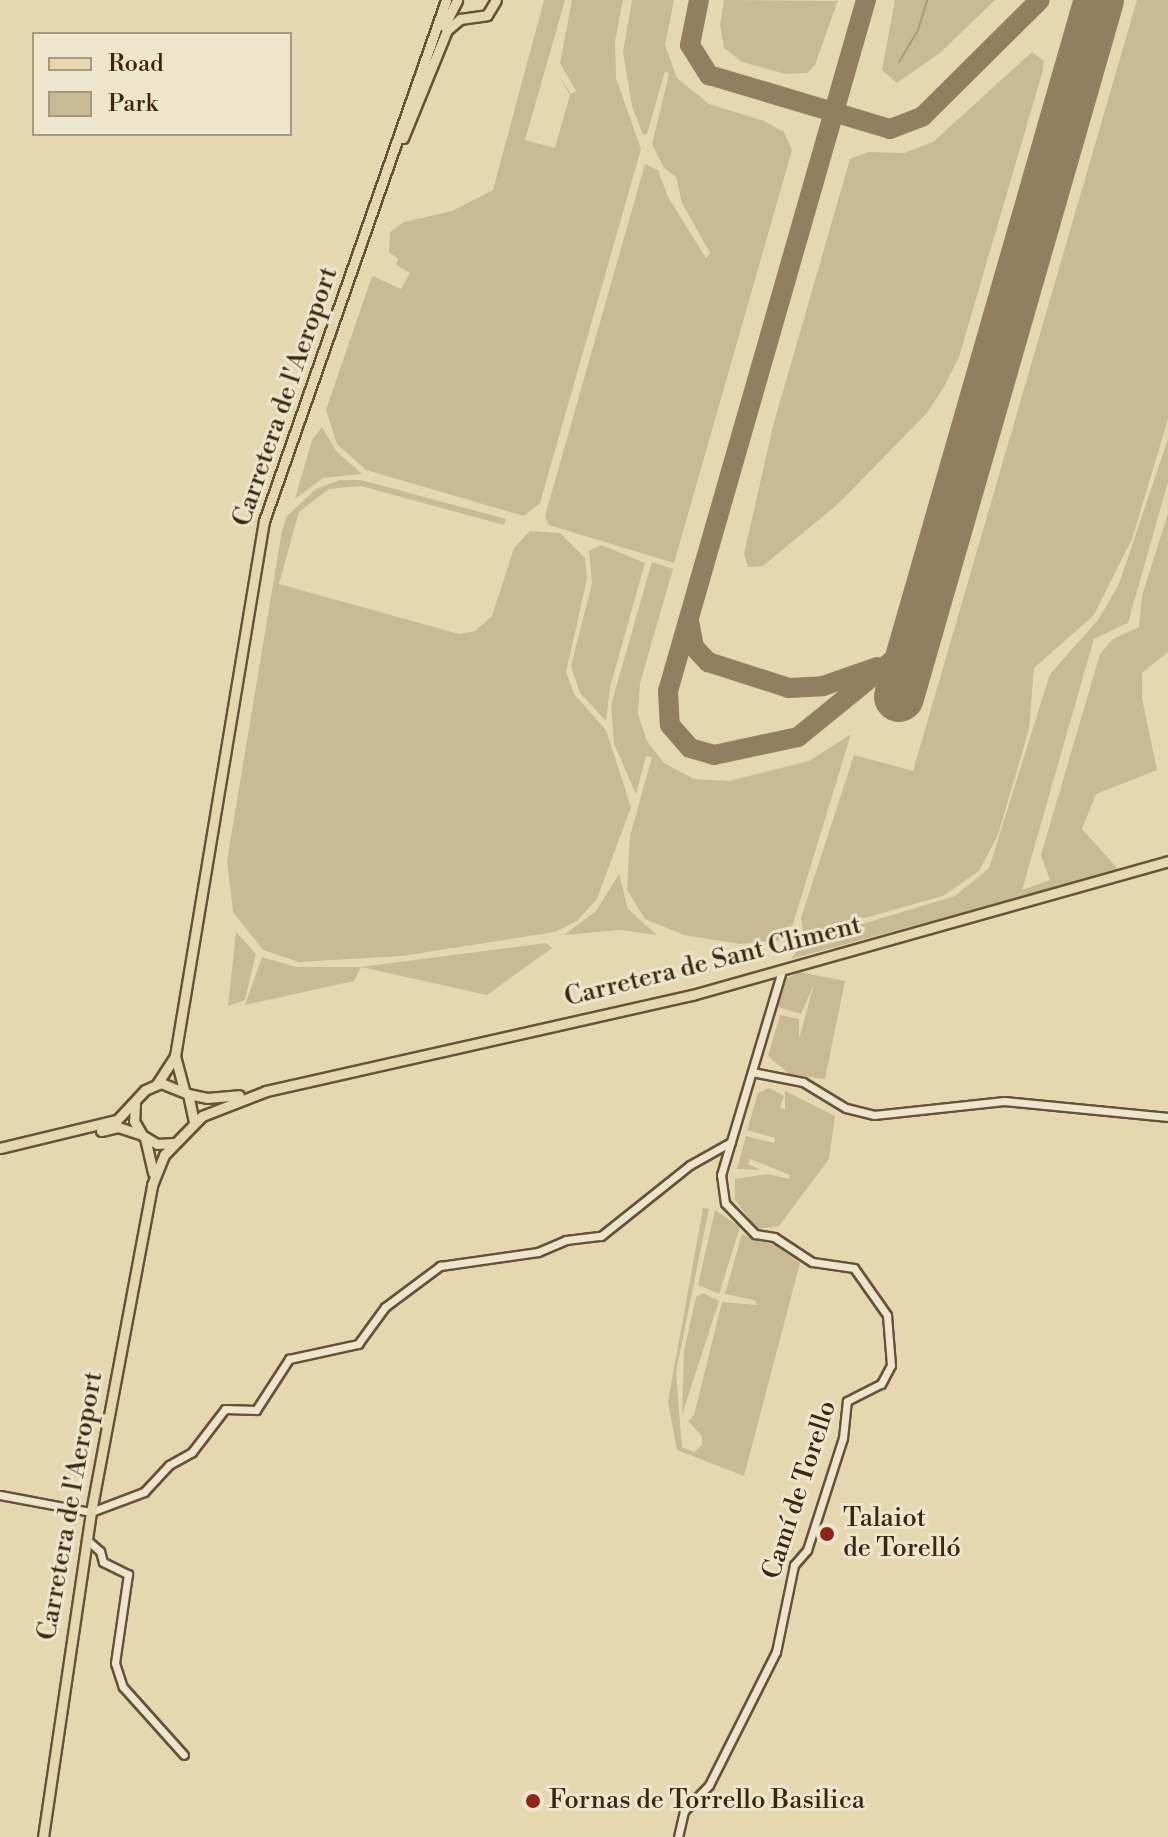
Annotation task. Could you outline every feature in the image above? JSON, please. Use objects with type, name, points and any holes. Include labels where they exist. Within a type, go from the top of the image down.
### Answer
[{"type":"main road","name":"Carretera de l'Aeroport","points":[[157,1084],[175,1056],[264,521],[446,0]]},
{"type":"main road","points":[[411,96],[457,0]]},
{"type":"main road","points":[[457,0],[464,13],[474,18]]},
{"type":"main road","points":[[353,269],[444,34],[455,21],[490,13],[496,0]]},
{"type":"main road","name":"Carretera de Sant Climent","points":[[266,1091],[782,970],[1168,861]]},
{"type":"main road","name":"Carretera de l'Aeroport","points":[[175,1056],[186,1092]]},
{"type":"main road","points":[[0,1151],[107,1124],[157,1084],[215,1099],[266,1091]]},
{"type":"main road","points":[[152,1185],[164,1155],[208,1112],[266,1091]]},
{"type":"main road","points":[[186,1092],[196,1114],[192,1128]]},
{"type":"main road","points":[[135,1104],[134,1121],[144,1136],[152,1185]]},
{"type":"main road","points":[[0,1151],[118,1127],[157,1144],[177,1142]]},
{"type":"main road","name":"Carretera de l'Aeroport","points":[[43,1837],[86,1539],[152,1185]]},
{"type":"street","name":"Camí de Torello","points":[[678,1837],[684,1811],[709,1785],[776,1652],[794,1565],[807,1550],[843,1438],[847,1401],[887,1377],[892,1355],[886,1313],[854,1268],[809,1261],[774,1237],[753,1233],[729,1212],[721,1180],[782,970]]},
{"type":"street","points":[[752,1072],[803,1082],[846,1108],[874,1115],[1004,1101],[1168,1117]]},
{"type":"street","points":[[0,1495],[91,1512],[144,1492],[169,1465],[192,1452],[225,1409],[256,1410],[289,1359],[358,1344],[385,1307],[440,1266],[538,1252],[566,1240],[601,1236],[690,1165],[731,1142]]},
{"type":"street","points":[[86,1539],[100,1551],[103,1562],[128,1574],[116,1641],[123,1687],[184,1755]]},
{"type":"green space","points":[[544,0],[565,0],[525,140],[555,148],[570,95],[559,76],[571,94],[576,91],[560,63],[572,0],[623,0],[615,42],[616,78],[641,149],[540,503],[524,516],[366,470],[337,444],[326,410],[373,276],[401,289],[410,273],[396,265],[398,259],[389,252],[390,232],[404,222],[452,211],[493,190]]},
{"type":"green space","points":[[632,0],[674,0],[665,45],[677,78],[709,104],[764,121],[784,132],[792,150],[674,563],[549,525],[545,516],[645,164],[658,170],[668,197],[706,258],[710,253],[682,203],[676,177],[664,168],[652,144],[669,74],[665,71],[647,134],[643,135],[632,106],[623,52]]},
{"type":"green space","points":[[724,0],[838,0],[815,65],[807,73],[786,74],[742,62],[724,48],[720,25]]},
{"type":"green space","points":[[895,0],[995,0],[940,53],[897,83],[882,70]]},
{"type":"green space","points":[[1137,0],[1168,0],[1168,419],[1132,539],[1094,615],[1034,668],[1029,729],[998,835],[979,871],[943,896],[804,935],[801,918],[854,755],[913,771]]},
{"type":"green space","points":[[1032,52],[1044,61],[1043,70],[959,357],[944,387],[927,413],[839,503],[763,566],[748,567],[744,554],[773,426],[850,159],[868,152],[904,153],[933,142]]},
{"type":"green space","points":[[322,427],[336,451],[362,474],[323,478],[295,499],[312,440]]},
{"type":"green space","points":[[1168,439],[1168,482],[1128,623],[1094,639],[1022,890],[1050,880],[1041,855],[1100,654],[1113,639],[1139,627],[1142,596],[1168,513],[1168,652],[1142,673],[1142,698],[1157,770],[1096,794],[1082,829],[1119,870],[791,959],[803,942],[955,896],[989,868],[1050,674],[1098,620],[1119,584]]},
{"type":"green space","points":[[340,480],[361,480],[506,519],[504,525],[361,486],[329,489],[299,512],[279,584],[459,634],[475,631],[492,616],[514,548],[530,531],[560,533],[585,558],[587,579],[566,672],[574,694],[606,730],[631,807],[597,899],[577,921],[555,932],[402,956],[299,962],[263,950],[233,912],[227,861],[282,531],[287,516],[316,489]]},
{"type":"green space","points":[[601,545],[645,563],[610,687],[606,721],[580,693],[571,666],[592,583],[589,551]]},
{"type":"green space","points":[[652,562],[673,569],[640,683],[638,714],[647,741],[664,763],[694,779],[729,781],[809,761],[851,734],[793,924],[778,941],[740,944],[684,935],[645,919],[627,890],[630,836],[652,757],[646,756],[636,794],[614,744],[611,705]]},
{"type":"green space","points":[[619,874],[628,909],[657,935],[620,930],[564,935],[596,911]]},
{"type":"green space","points":[[236,932],[256,954],[245,1000],[228,1006]]},
{"type":"green space","points":[[546,943],[552,948],[487,995],[361,967],[354,981],[245,1005],[262,957],[296,967],[360,967]]},
{"type":"green space","points":[[799,972],[845,981],[825,1079],[789,1074],[768,1056],[780,1015],[799,1019],[799,1039],[814,984],[801,1014],[778,1007],[786,979]]},
{"type":"green space","points":[[769,1088],[784,1096],[780,1107],[785,1110],[785,1091],[835,1116],[829,1159],[779,1226],[757,1229],[735,1200],[735,1179],[768,1174],[789,1179],[790,1175],[750,1159],[748,1164],[761,1170],[737,1169],[746,1136],[774,1143],[775,1138],[747,1130],[758,1093]]},
{"type":"green space","points":[[703,1208],[709,1209],[676,1372],[682,1447],[694,1452],[702,1445],[702,1436],[688,1421],[694,1415],[722,1302],[758,1305],[754,1300],[725,1294],[742,1234],[776,1246],[800,1263],[744,1476],[677,1450],[668,1402]]},
{"type":"green space","points":[[715,1210],[740,1227],[719,1294],[698,1285]]},
{"type":"green space","points":[[703,1293],[719,1301],[682,1415],[684,1351],[696,1297]]},
{"type":"waterway","points":[[899,62],[918,30],[927,0]]},
{"type":"taxiway","points":[[699,0],[690,45],[709,75],[890,129],[922,117],[1040,0]]},
{"type":"taxiway","points":[[866,0],[668,691],[670,725],[690,748],[714,755],[798,737],[899,655],[919,628]]},
{"type":"taxiway","points":[[689,621],[694,647],[708,662],[789,688],[823,686],[877,667]]},
{"type":"runway","points":[[899,697],[1099,0]]},
{"type":"place","name":"Talaiot de Torelló","points":[[827,1534]]},
{"type":"place","name":"Fornas de Torrello Basilica","points":[[533,1801]]}]
